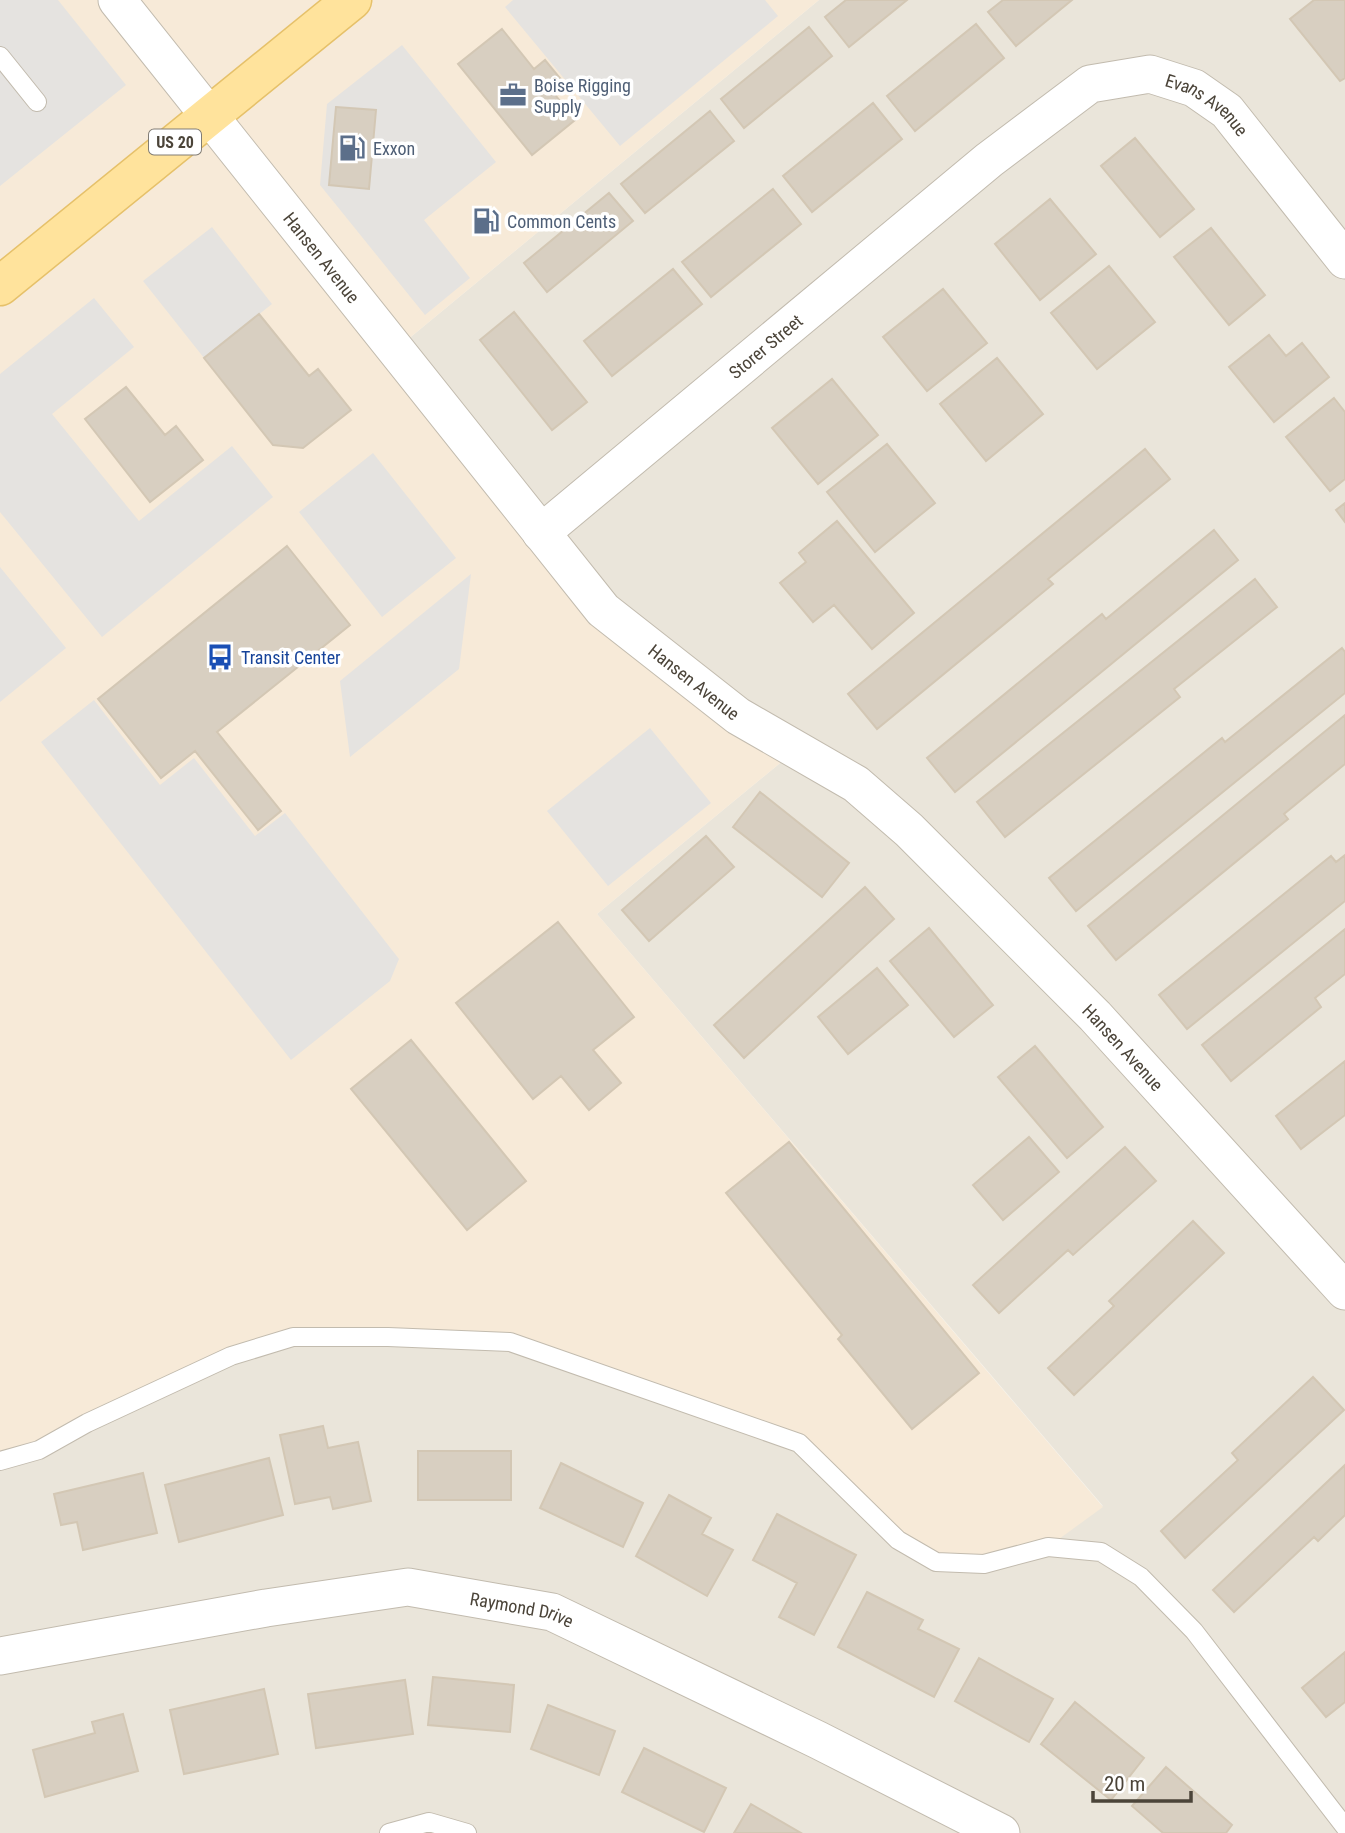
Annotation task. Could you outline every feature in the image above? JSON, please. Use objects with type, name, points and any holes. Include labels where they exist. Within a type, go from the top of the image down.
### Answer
[{"type":"main road","name":"US 20","points":[[0,286],[352,0]]},
{"type":"street","name":"Hansen Avenue","points":[[117,0],[603,610],[738,716],[856,784],[909,830],[1095,1016],[1345,1291]]},
{"type":"street","name":"Evans Avenue","points":[[989,160],[1090,84],[1150,74],[1194,88],[1227,111],[1345,260]]},
{"type":"street","name":"Storer Street","points":[[541,533],[989,160]]},
{"type":"street","name":"Raymond Drive","points":[[0,1656],[266,1608],[408,1587],[552,1612],[818,1740],[1001,1833]]},
{"type":"lane","points":[[0,56],[37,102]]},
{"type":"lane","points":[[0,1461],[39,1450],[87,1423],[231,1356],[293,1337],[388,1337],[510,1342],[799,1443],[898,1540],[936,1562],[984,1563],[1048,1546],[1101,1552],[1141,1577],[1194,1632],[1345,1827]]},
{"type":"lane","points":[[389,1833],[429,1822],[467,1833]]},
{"type":"shaded area","points":[[0,0],[819,0],[395,350],[603,610],[796,750],[597,914],[1103,1507],[1048,1547],[984,1564],[936,1562],[799,1443],[510,1342],[293,1337],[0,1461]]},
{"type":"shaded area","points":[[0,0],[58,0],[126,85],[0,186]]},
{"type":"shaded area","points":[[513,0],[765,0],[778,16],[620,146],[505,7]]},
{"type":"shaded area","points":[[819,0],[1345,0],[1345,1833],[0,1833],[0,1461],[293,1337],[510,1342],[1103,1506],[597,914],[796,750],[603,610],[395,350]]},
{"type":"shaded area","points":[[402,45],[496,162],[424,220],[470,278],[425,315],[320,185],[327,104]]},
{"type":"shaded area","points":[[212,227],[272,304],[204,358],[143,281]]},
{"type":"shaded area","points":[[94,298],[134,347],[52,414],[139,521],[232,446],[273,497],[102,637],[0,512],[0,374]]},
{"type":"shaded area","points":[[373,453],[456,558],[382,617],[299,512]]},
{"type":"shaded area","points":[[0,567],[66,648],[0,702]]},
{"type":"shaded area","points":[[471,574],[459,669],[350,757],[340,681]]},
{"type":"shaded area","points":[[94,700],[160,785],[194,758],[255,836],[285,813],[399,959],[390,981],[291,1060],[41,742]]},
{"type":"shaded area","points":[[650,728],[711,803],[608,886],[547,811]]},
{"type":"building","points":[[846,0],[907,0],[849,47],[825,17]]},
{"type":"building","points":[[1003,0],[1072,0],[1016,46],[988,12]]},
{"type":"building","points":[[1314,0],[1345,0],[1345,78],[1340,81],[1290,19]]},
{"type":"building","points":[[976,24],[1004,58],[915,131],[887,96]]},
{"type":"building","points":[[809,27],[832,56],[744,128],[721,99]]},
{"type":"building","points":[[502,29],[534,69],[545,60],[564,83],[553,92],[575,120],[532,155],[458,64]]},
{"type":"building","points":[[873,103],[902,139],[812,212],[783,176]]},
{"type":"building","name":"Exxon","points":[[336,107],[376,110],[369,189],[329,185]]},
{"type":"building","points":[[710,111],[734,141],[645,213],[621,184]]},
{"type":"building","points":[[1135,138],[1194,209],[1160,237],[1101,166]]},
{"type":"building","points":[[773,189],[801,224],[711,297],[682,262]]},
{"type":"building","points":[[609,193],[633,221],[547,292],[524,263]]},
{"type":"building","points":[[1050,199],[1096,254],[1040,300],[995,244]]},
{"type":"building","points":[[1211,228],[1265,295],[1229,325],[1174,257]]},
{"type":"building","points":[[1109,266],[1155,322],[1097,369],[1051,313]]},
{"type":"building","points":[[673,269],[702,304],[612,376],[584,341]]},
{"type":"building","points":[[943,289],[987,343],[927,391],[883,337]]},
{"type":"building","points":[[514,312],[587,402],[552,430],[480,340]]},
{"type":"building","points":[[259,314],[309,376],[318,369],[351,410],[303,448],[273,445],[204,358]]},
{"type":"building","points":[[1269,335],[1286,356],[1302,343],[1329,377],[1274,422],[1229,367]]},
{"type":"building","points":[[997,358],[1043,414],[986,461],[940,404]]},
{"type":"building","points":[[832,379],[878,435],[818,484],[772,428]]},
{"type":"building","points":[[126,387],[165,435],[176,426],[203,460],[150,502],[85,419]]},
{"type":"building","points":[[1334,398],[1345,412],[1345,479],[1330,491],[1286,437]]},
{"type":"building","points":[[887,444],[935,503],[875,552],[827,492]]},
{"type":"building","points":[[1145,449],[1170,479],[1048,579],[1053,584],[877,729],[848,694]]},
{"type":"building","points":[[1345,503],[1345,522],[1336,510]]},
{"type":"building","points":[[837,521],[914,613],[872,649],[834,605],[813,622],[780,583],[806,562],[799,553]]},
{"type":"building","points":[[1214,530],[1238,560],[955,792],[927,758],[1102,614],[1106,619]]},
{"type":"building","points":[[287,546],[350,625],[217,732],[281,811],[258,830],[195,751],[161,778],[98,699]]},
{"type":"building","points":[[1255,579],[1277,607],[1174,689],[1180,697],[1005,837],[977,802]]},
{"type":"building","points":[[1342,648],[1345,652],[1345,693],[1076,911],[1049,878],[1222,738],[1225,742]]},
{"type":"building","points":[[1345,715],[1345,764],[1284,814],[1288,819],[1116,960],[1088,926]]},
{"type":"building","points":[[760,792],[849,863],[822,897],[733,827]]},
{"type":"building","points":[[706,836],[734,867],[649,941],[622,910]]},
{"type":"building","points":[[1345,855],[1345,901],[1187,1029],[1159,995],[1331,856],[1336,862]]},
{"type":"building","points":[[865,887],[894,919],[744,1058],[714,1025]]},
{"type":"building","points":[[558,922],[634,1017],[593,1050],[621,1083],[589,1110],[561,1076],[533,1099],[456,1003]]},
{"type":"building","points":[[929,928],[993,1005],[954,1037],[890,961]]},
{"type":"building","points":[[1345,929],[1345,974],[1315,998],[1321,1007],[1231,1081],[1202,1045]]},
{"type":"building","points":[[877,968],[908,1005],[848,1054],[818,1017]]},
{"type":"building","points":[[411,1040],[526,1181],[467,1230],[351,1089]]},
{"type":"building","points":[[1035,1046],[1103,1127],[1067,1158],[998,1077]]},
{"type":"building","points":[[1345,1061],[1345,1115],[1301,1149],[1276,1116]]},
{"type":"building","points":[[1029,1137],[1059,1172],[1003,1220],[973,1185]]},
{"type":"building","points":[[789,1142],[979,1373],[912,1429],[838,1339],[842,1335],[726,1193]]},
{"type":"building","points":[[1125,1147],[1156,1181],[1073,1255],[1068,1250],[999,1313],[973,1285]]},
{"type":"building","points":[[1193,1221],[1224,1253],[1074,1395],[1048,1368],[1114,1306],[1109,1301]]},
{"type":"building","points":[[1313,1377],[1344,1410],[1185,1558],[1161,1531],[1238,1460],[1232,1453]]},
{"type":"building","points":[[323,1426],[328,1448],[358,1442],[371,1501],[333,1509],[330,1497],[295,1504],[280,1435]]},
{"type":"building","points":[[418,1451],[511,1451],[511,1500],[418,1500]]},
{"type":"building","points":[[269,1458],[283,1515],[179,1542],[165,1485]]},
{"type":"building","points":[[561,1463],[643,1503],[623,1547],[540,1508]]},
{"type":"building","points":[[1345,1465],[1345,1515],[1318,1541],[1314,1537],[1234,1612],[1213,1590]]},
{"type":"building","points":[[143,1473],[157,1533],[83,1550],[77,1522],[61,1525],[54,1494]]},
{"type":"building","points":[[669,1495],[711,1518],[702,1534],[733,1550],[707,1596],[636,1556]]},
{"type":"building","points":[[777,1514],[856,1555],[814,1635],[779,1617],[797,1583],[753,1560]]},
{"type":"building","points":[[867,1592],[923,1620],[918,1629],[959,1649],[934,1697],[838,1647]]},
{"type":"building","points":[[1345,1652],[1345,1702],[1326,1717],[1302,1688]]},
{"type":"building","points":[[979,1658],[1053,1699],[1029,1742],[955,1701]]},
{"type":"building","points":[[433,1677],[514,1685],[510,1732],[428,1725]]},
{"type":"building","points":[[405,1680],[413,1734],[316,1748],[308,1694]]},
{"type":"building","points":[[264,1689],[278,1754],[184,1774],[170,1710]]},
{"type":"building","points":[[1075,1702],[1144,1758],[1111,1800],[1041,1744]]},
{"type":"building","points":[[548,1705],[615,1731],[599,1775],[531,1749]]},
{"type":"building","points":[[123,1714],[138,1771],[45,1797],[33,1750],[95,1733],[92,1722]]},
{"type":"building","points":[[644,1748],[726,1788],[704,1832],[622,1792]]},
{"type":"building","points":[[1166,1767],[1232,1825],[1226,1833],[1163,1833],[1132,1806]]},
{"type":"building","points":[[751,1804],[801,1833],[734,1833]]},
{"type":"place","name":"Boise Rigging Supply","points":[[513,95]]},
{"type":"place","name":"Exxon","points":[[352,148]]},
{"type":"place","name":"Common Cents","points":[[486,221]]},
{"type":"place","name":"Transit Center","points":[[220,657]]}]
